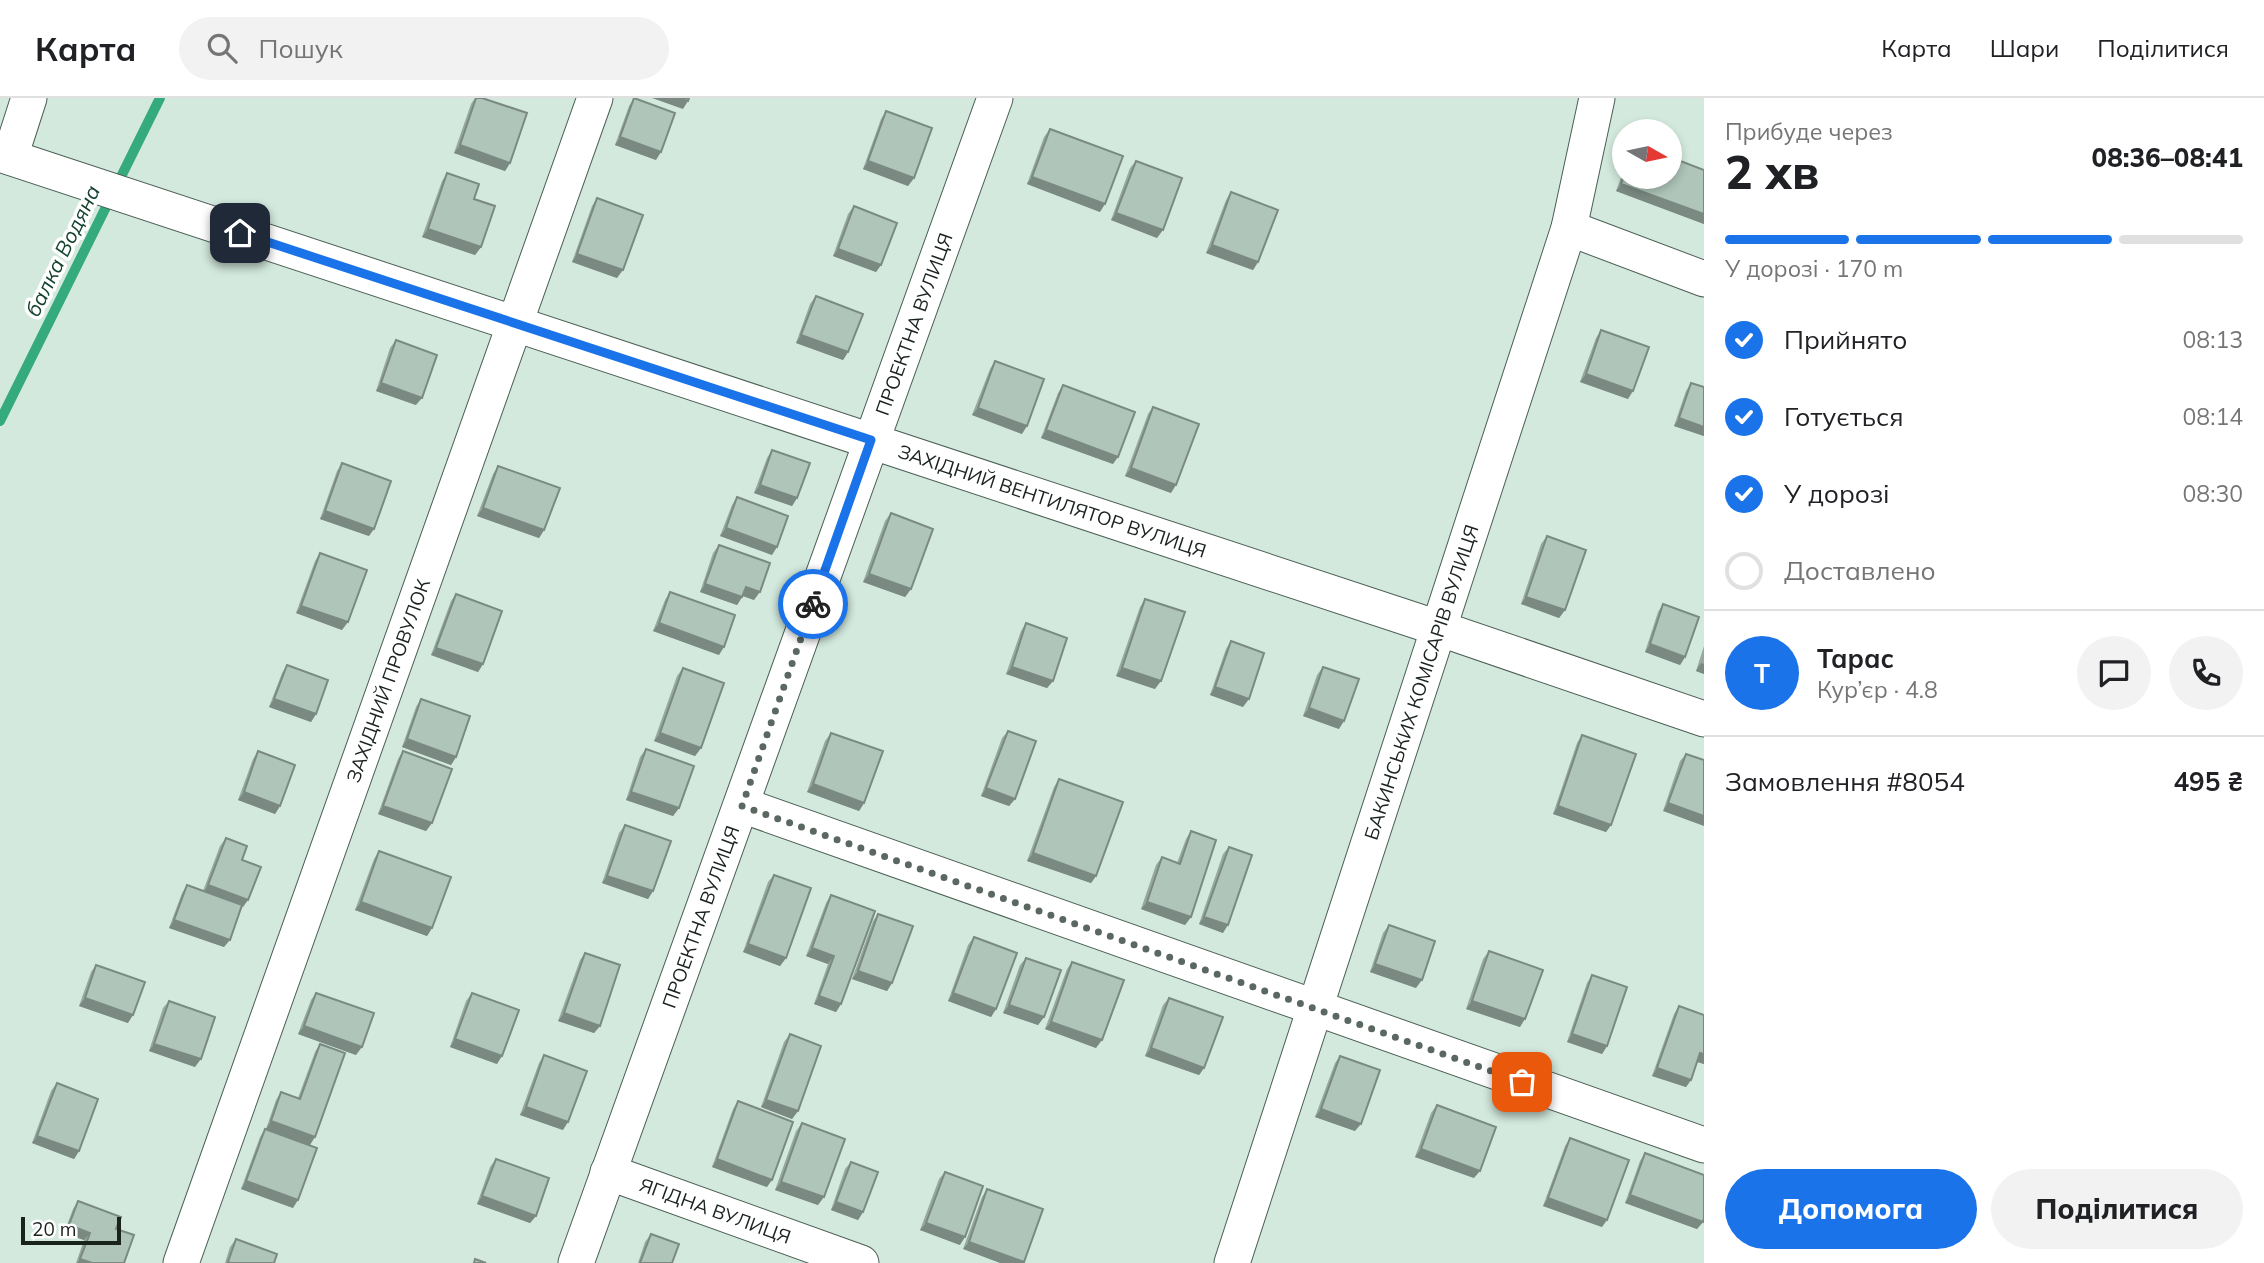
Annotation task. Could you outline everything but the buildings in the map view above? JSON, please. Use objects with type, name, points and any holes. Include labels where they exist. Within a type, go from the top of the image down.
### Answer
[{"type":"street","points":[[5,155],[29,98]]},
{"type":"street","name":"ЗАХІДНИЙ ПРОВУЛОК","points":[[180,1263],[517,324],[595,98]]},
{"type":"street","name":"ПРОЕКТНА ВУЛИЦЯ","points":[[576,1263],[995,98]]},
{"type":"street","name":"БАКИНСЬКИХ КОМІСАРІВ ВУЛИЦЯ","points":[[1232,1263],[1569,228],[1597,98]]},
{"type":"street","name":"ЗАХІДНИЙ ВЕНТИЛЯТОР ВУЛИЦЯ","points":[[5,155],[1438,628],[1704,719]]},
{"type":"street","points":[[1569,228],[1704,279]]},
{"type":"street","points":[[742,806],[1704,1146]]},
{"type":"street","name":"ЯГІДНА ВУЛИЦЯ","points":[[608,1172],[861,1263]]},
{"type":"waterway","name":"балка Водяна","points":[[0,421],[160,98]]},
{"type":"way so far","points":[[813,604],[742,806],[1522,1082]]},
{"type":"route","points":[[240,233],[871,440],[813,604]]}]
